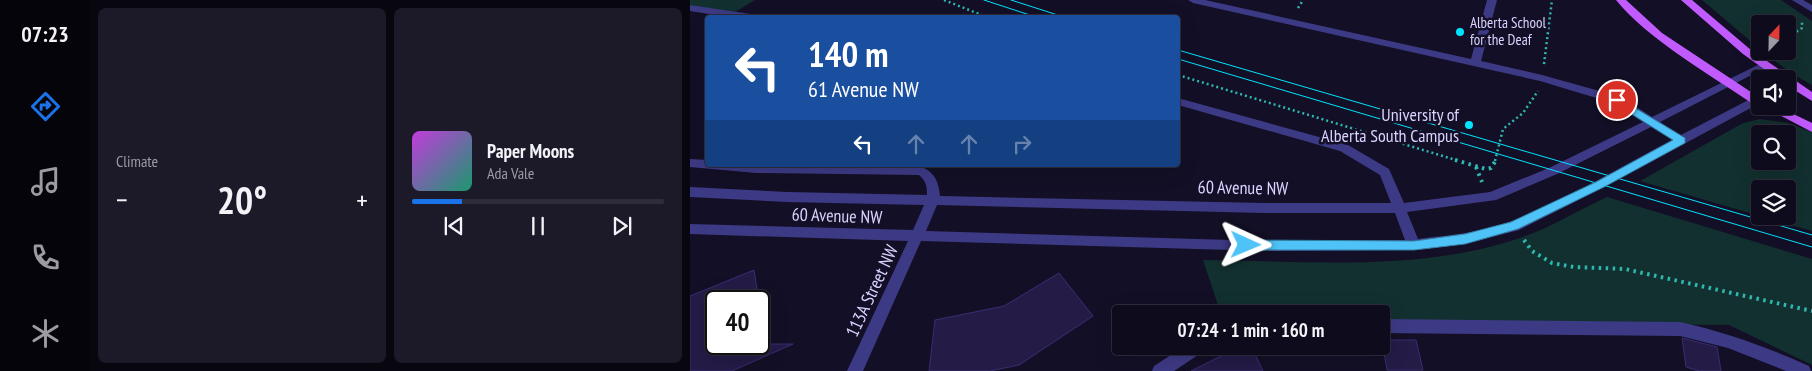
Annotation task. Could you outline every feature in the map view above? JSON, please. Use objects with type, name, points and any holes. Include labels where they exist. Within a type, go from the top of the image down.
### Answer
[{"type":"main road","points":[[1621,0],[1631,11],[1660,35],[1751,96]]},
{"type":"main road","points":[[1686,0],[1702,16],[1770,70]]},
{"type":"main road","points":[[1796,87],[1812,97]]},
{"type":"main road","points":[[1785,115],[1812,128]]},
{"type":"street","points":[[1193,0],[1542,78],[1594,92],[1617,100],[1681,140]]},
{"type":"street","points":[[1475,64],[1492,0]]},
{"type":"street","points":[[1799,1],[1812,9]]},
{"type":"street","points":[[690,8],[737,15]]},
{"type":"street","name":"60 Avenue NW","points":[[690,192],[1264,208],[1401,208],[1492,197],[1654,122],[1764,66]]},
{"type":"street","points":[[1180,103],[1344,148],[1385,172],[1401,208],[1414,246]]},
{"type":"street","name":"60 Avenue NW","points":[[690,229],[1266,246],[1414,246],[1465,239],[1514,226],[1600,184],[1751,105]]},
{"type":"street","points":[[690,163],[705,164]]},
{"type":"street","points":[[734,167],[756,169],[921,171],[929,176],[933,183],[933,200]]},
{"type":"street","name":"113A Street NW","points":[[855,371],[918,237],[933,200]]},
{"type":"street","points":[[1390,326],[1680,328],[1718,336],[1768,354],[1803,371]]},
{"type":"street","points":[[1160,371],[1185,355]]},
{"type":"path","points":[[944,0],[982,15]]},
{"type":"path","points":[[1543,69],[1552,0]]},
{"type":"path","points":[[1796,31],[1803,26],[1796,9],[1799,1]]},
{"type":"path","points":[[1180,76],[1486,170],[1491,168],[1498,155],[1503,129],[1523,113],[1540,89]]},
{"type":"path","points":[[1476,166],[1482,184]]},
{"type":"path","points":[[1522,238],[1532,251],[1552,263],[1574,267],[1625,269],[1812,311]]},
{"type":"green space","points":[[690,0],[755,0],[735,12],[690,6]]},
{"type":"green space","points":[[1702,0],[1781,0],[1812,21],[1812,85],[1796,76],[1796,70],[1787,70],[1774,60],[1796,60],[1796,15],[1751,15],[1751,41]]},
{"type":"green space","points":[[1760,119],[1788,123],[1793,125],[1751,125],[1751,170],[1796,170],[1796,126],[1812,132],[1812,231],[1791,225],[1796,225],[1796,180],[1751,180],[1751,213],[1640,181],[1743,123]]},
{"type":"green space","points":[[1607,197],[1812,259],[1812,365],[1729,325],[1390,321],[1390,305],[1218,305],[1203,260],[1362,262],[1401,260],[1479,249],[1529,235]]},
{"type":"building","points":[[754,270],[757,290],[705,290],[705,355],[768,355],[732,371],[690,371],[690,296]]},
{"type":"building","points":[[1059,273],[1093,316],[1019,365],[990,371],[929,371],[935,320],[1004,306]]},
{"type":"building","points":[[1682,338],[1717,347],[1721,371],[1699,371],[1686,367]]},
{"type":"building","points":[[1390,340],[1416,340],[1423,370],[1387,370],[1384,355],[1390,355]]},
{"type":"building","points":[[770,344],[793,344],[770,354]]},
{"type":"building","points":[[1223,355],[1255,355],[1263,371],[1191,371]]},
{"type":"tram line","points":[[984,0],[1030,15]]},
{"type":"tram line","points":[[1011,0],[1058,15]]},
{"type":"tram line","points":[[1180,51],[1812,235]]},
{"type":"tram line","points":[[1180,60],[1812,247]]},
{"type":"place","name":"Alberta School for the Deaf","points":[[1460,32]]},
{"type":"place","name":"University of Alberta South Campus","points":[[1469,125]]},
{"type":"route","points":[[1246,245],[1414,246],[1465,239],[1514,226],[1567,202],[1681,140],[1617,100]]}]
